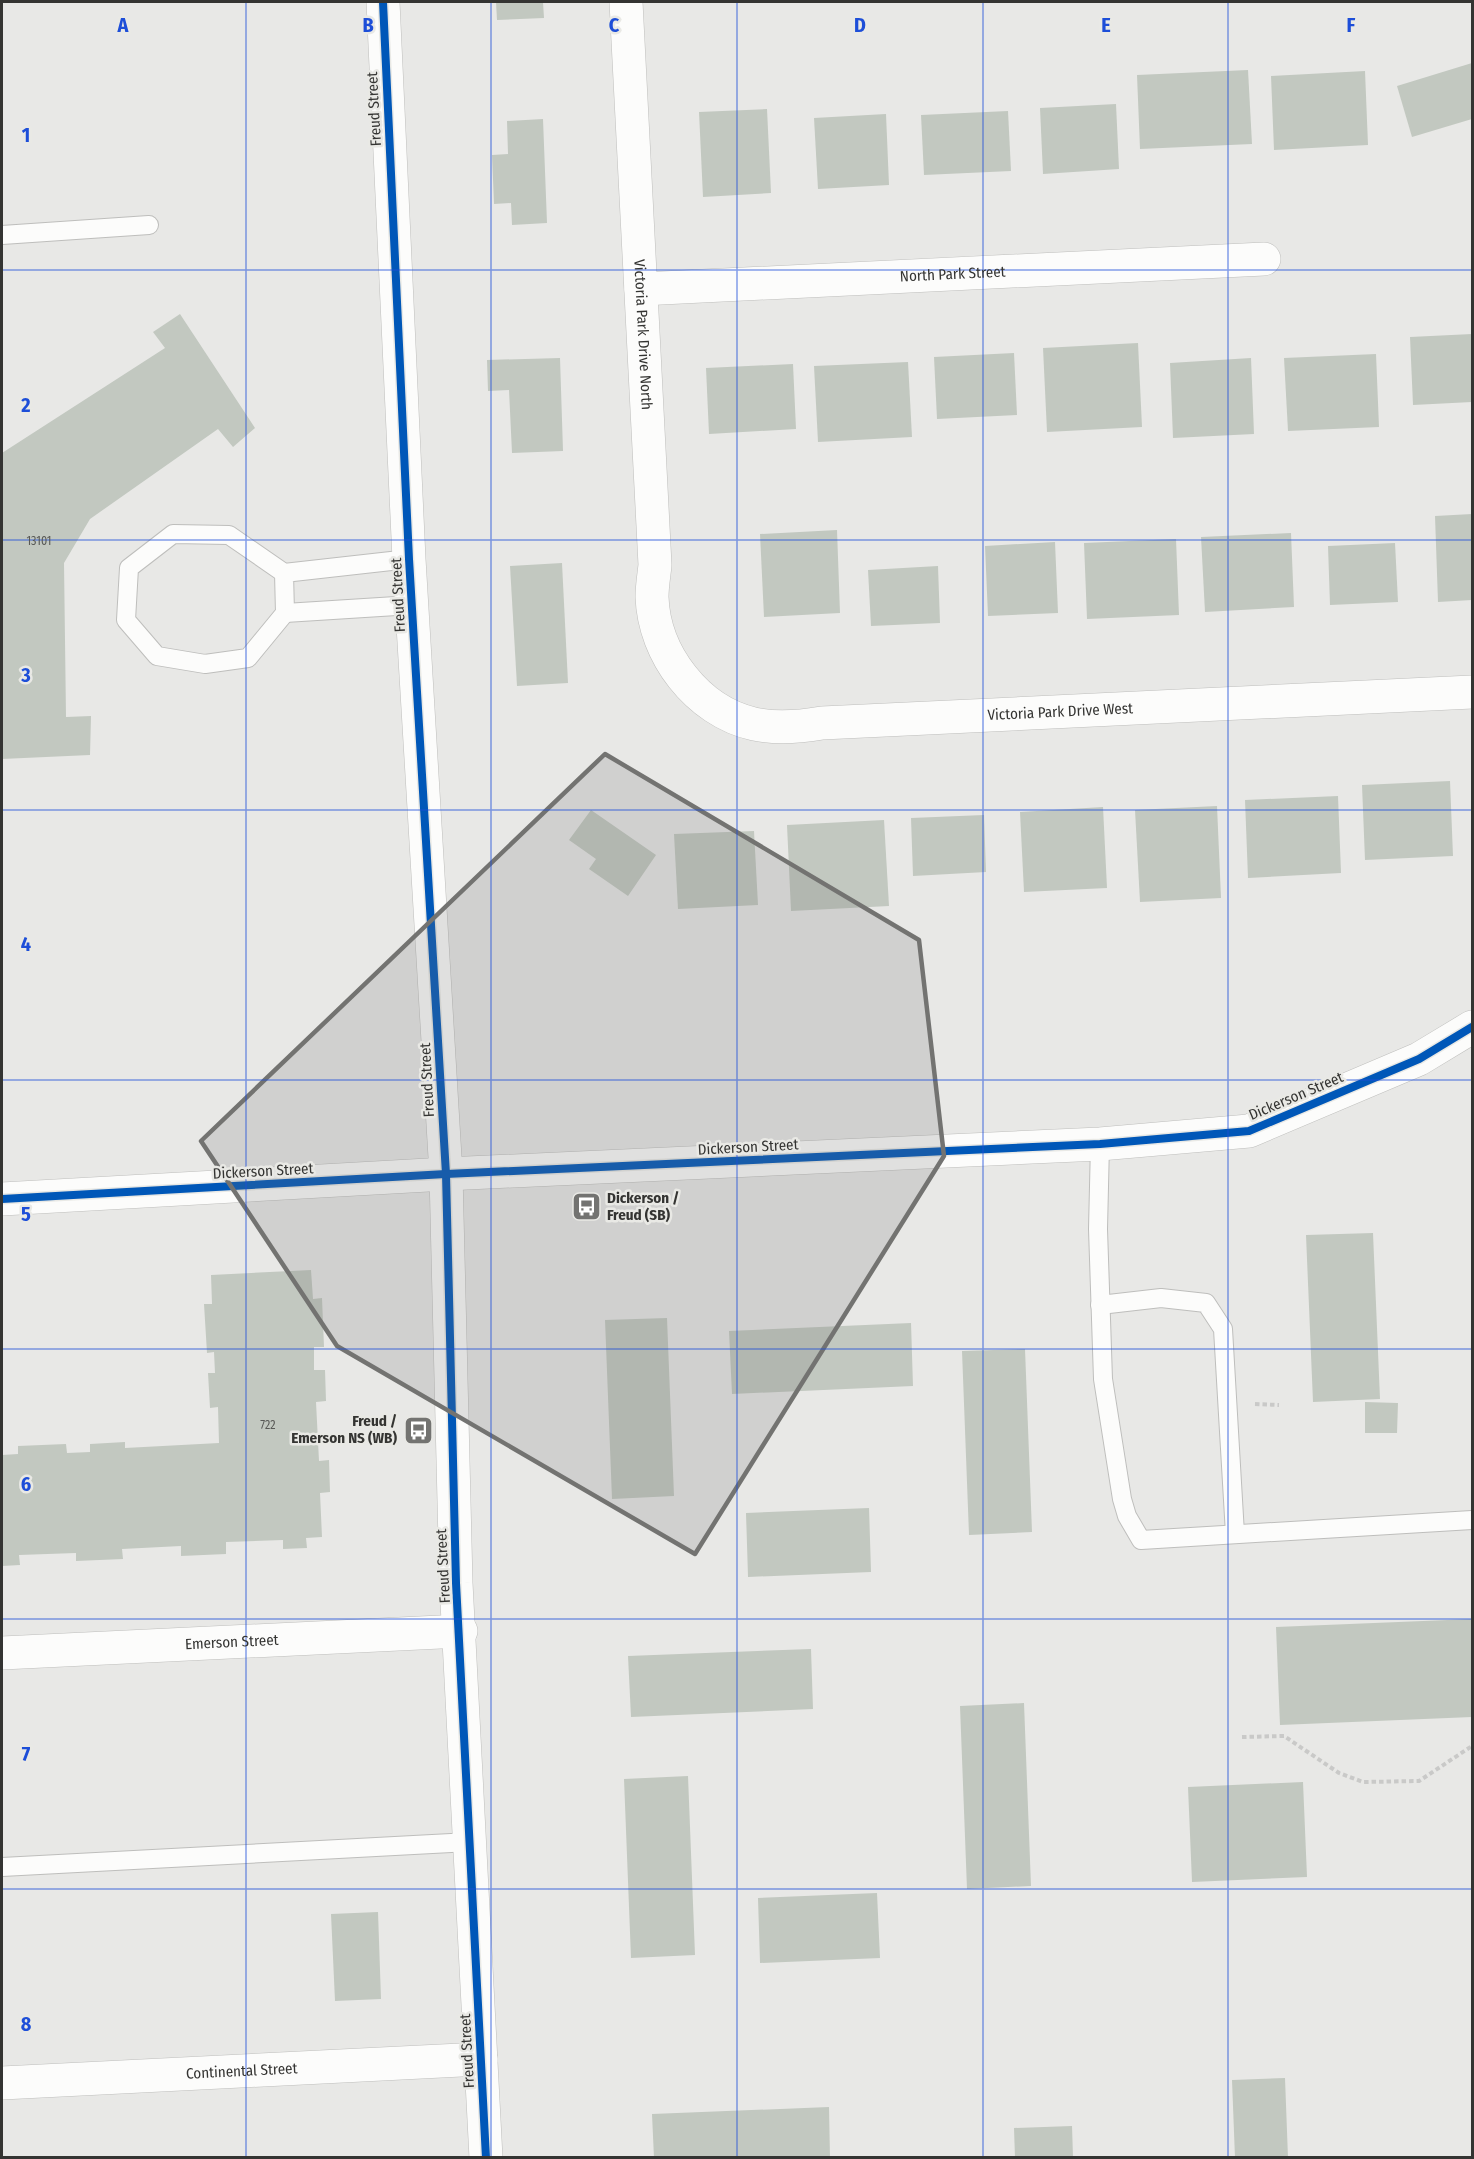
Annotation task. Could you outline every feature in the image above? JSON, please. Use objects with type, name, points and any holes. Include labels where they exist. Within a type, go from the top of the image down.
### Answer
[{"type":"street","name":"Freud Street","points":[[383,2],[409,559],[446,1174],[456,1583],[461,1631],[486,2157]]},
{"type":"street","name":"Victoria Park Drive North","points":[[626,2],[655,565],[652,597],[659,634],[672,663]]},
{"type":"street","name":"North Park Street","points":[[640,289],[1264,259]]},
{"type":"street","name":"Victoria Park Drive West","points":[[672,663],[695,691],[733,716],[754,724],[792,728],[822,723],[1473,692]]},
{"type":"street","name":"Dickerson Street","points":[[2,1199],[446,1174],[1100,1144],[1249,1131],[1419,1059],[1473,1027]]},
{"type":"street","name":"Emerson Street","points":[[2,1653],[461,1631]]},
{"type":"street","name":"Continental Street","points":[[2,2083],[481,2059]]},
{"type":"lane","points":[[2,235],[149,225]]},
{"type":"lane","points":[[284,573],[285,613],[248,658],[205,664],[157,656],[126,620],[129,568],[173,534],[229,535],[284,573],[409,559]]},
{"type":"lane","points":[[285,613],[412,605]]},
{"type":"lane","points":[[1100,1144],[1100,1305],[1103,1379],[1122,1499],[1141,1540],[1473,1520]]},
{"type":"lane","points":[[1100,1305],[1161,1298],[1206,1303],[1223,1329],[1235,1534]]},
{"type":"lane","points":[[2,1867],[470,1842]]},
{"type":"path","points":[[1242,1737],[1284,1736],[1339,1773],[1363,1782],[1419,1780],[1473,1746]]},
{"type":"highlighted area","points":[[605,754],[919,940],[944,1156],[695,1554],[337,1346],[201,1141]]},
{"type":"building","points":[[496,2],[543,2],[544,18],[497,20]]},
{"type":"building","points":[[1472,63],[1472,119],[1412,137],[1397,86]]},
{"type":"building","points":[[1248,70],[1252,144],[1140,149],[1137,75]]},
{"type":"building","points":[[1365,71],[1368,145],[1274,150],[1271,76]]},
{"type":"building","points":[[1116,104],[1119,169],[1043,174],[1040,108]]},
{"type":"building","points":[[767,109],[771,193],[703,197],[699,112]]},
{"type":"building","points":[[1008,111],[1011,171],[924,175],[921,115]]},
{"type":"building","points":[[886,114],[889,185],[818,189],[814,118]]},
{"type":"building","points":[[543,119],[547,223],[512,225],[511,203],[494,204],[492,155],[508,154],[507,121]]},
{"type":"building","points":[[180,314],[255,428],[233,447],[218,429],[90,519],[64,563],[66,717],[91,716],[90,755],[2,759],[2,453],[165,348],[153,332]]},
{"type":"building","points":[[1472,334],[1472,402],[1413,405],[1410,337]]},
{"type":"building","points":[[1138,343],[1142,427],[1047,432],[1043,348]]},
{"type":"building","points":[[1014,353],[1017,415],[937,419],[934,357]]},
{"type":"building","points":[[1376,354],[1379,427],[1288,431],[1284,358]]},
{"type":"building","points":[[560,358],[563,451],[512,453],[509,390],[488,391],[487,360]]},
{"type":"building","points":[[1251,358],[1254,434],[1173,438],[1170,363]]},
{"type":"building","points":[[908,362],[912,437],[818,442],[814,366]]},
{"type":"building","points":[[793,364],[796,429],[709,434],[706,368]]},
{"type":"building","points":[[1472,514],[1472,600],[1438,602],[1435,516]]},
{"type":"building","points":[[837,530],[840,613],[764,617],[760,534]]},
{"type":"building","points":[[1291,533],[1294,607],[1205,612],[1201,537]]},
{"type":"building","points":[[1176,539],[1179,615],[1087,619],[1084,543]]},
{"type":"building","points":[[1055,542],[1058,613],[988,616],[985,546]]},
{"type":"building","points":[[1395,543],[1398,602],[1330,605],[1328,546]]},
{"type":"building","points":[[562,563],[568,683],[517,686],[510,566]]},
{"type":"building","points":[[938,566],[940,623],[871,626],[868,570]]},
{"type":"building","points":[[1450,781],[1453,856],[1365,860],[1362,785]]},
{"type":"building","points":[[1338,796],[1341,873],[1248,878],[1245,800]]},
{"type":"building","points":[[1217,806],[1221,898],[1140,902],[1135,810]]},
{"type":"building","points":[[1103,807],[1107,888],[1024,892],[1020,812]]},
{"type":"building","points":[[591,810],[656,855],[628,896],[589,869],[596,859],[569,840]]},
{"type":"building","points":[[984,815],[986,872],[913,876],[911,818]]},
{"type":"building","points":[[884,820],[889,906],[791,911],[787,825]]},
{"type":"building","points":[[754,831],[758,905],[678,909],[674,834]]},
{"type":"building","points":[[1373,1233],[1380,1399],[1313,1402],[1306,1235]]},
{"type":"building","points":[[311,1270],[313,1299],[322,1298],[324,1347],[314,1347],[314,1370],[325,1370],[326,1401],[316,1402],[319,1461],[329,1460],[330,1492],[320,1493],[322,1537],[306,1538],[307,1548],[283,1549],[283,1540],[226,1542],[226,1554],[181,1556],[181,1546],[122,1549],[123,1559],[76,1561],[76,1553],[19,1555],[20,1565],[2,1566],[2,1455],[18,1454],[18,1446],[66,1444],[67,1453],[90,1452],[90,1444],[125,1442],[125,1448],[219,1443],[218,1407],[210,1408],[208,1373],[215,1373],[214,1352],[207,1353],[204,1304],[212,1304],[211,1275]]},
{"type":"building","points":[[667,1318],[674,1496],[612,1499],[605,1320]]},
{"type":"building","points":[[911,1323],[913,1386],[732,1394],[729,1331]]},
{"type":"building","points":[[1025,1349],[1032,1532],[969,1535],[962,1351]]},
{"type":"building","points":[[1365,1402],[1398,1403],[1397,1433],[1365,1433]]},
{"type":"building","points":[[869,1508],[871,1572],[748,1577],[746,1513]]},
{"type":"building","points":[[1472,1619],[1472,1717],[1280,1725],[1276,1627]]},
{"type":"building","points":[[811,1649],[813,1709],[631,1717],[628,1656]]},
{"type":"building","points":[[1024,1703],[1031,1886],[967,1889],[960,1706]]},
{"type":"building","points":[[688,1776],[695,1955],[631,1958],[624,1779]]},
{"type":"building","points":[[1303,1782],[1307,1877],[1192,1882],[1188,1787]]},
{"type":"building","points":[[877,1893],[880,1958],[760,1963],[758,1898]]},
{"type":"building","points":[[378,1912],[381,1999],[335,2001],[331,1914]]},
{"type":"building","points":[[1285,2078],[1288,2158],[1235,2158],[1232,2080]]},
{"type":"building","points":[[829,2107],[830,2158],[654,2158],[652,2114]]},
{"type":"building","points":[[1072,2126],[1073,2158],[1015,2158],[1014,2128]]},
{"type":"cycle path","points":[[383,2],[409,559],[446,1174],[456,1583],[486,2158]]},
{"type":"cycle path","points":[[2,1199],[446,1174],[1100,1144],[1249,1131],[1419,1059],[1472,1027]]},
{"type":"place","name":"Dickerson / Freud (SB)","points":[[586,1207]]},
{"type":"place","name":"Freud / Emerson NS (WB)","points":[[418,1430]]}]
